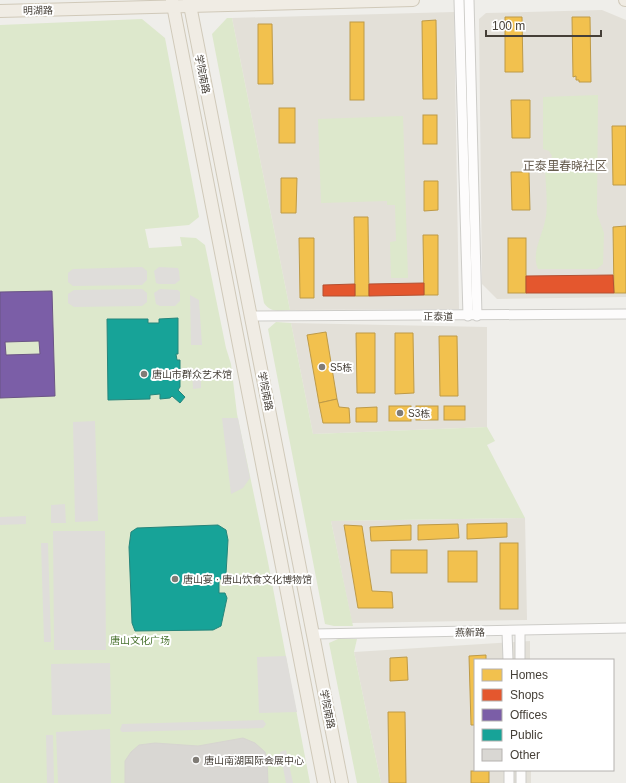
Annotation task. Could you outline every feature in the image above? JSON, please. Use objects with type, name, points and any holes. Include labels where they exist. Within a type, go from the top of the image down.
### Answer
[{"type":"main road","name":"明湖路","points":[[0,11],[173,3],[413,0]]},
{"type":"main road","name":"学院南路","points":[[173,3],[324,783]]},
{"type":"main road","name":"学院南路","points":[[190,3],[342,783]]},
{"type":"street","points":[[459,0],[468,316]]},
{"type":"street","points":[[469,0],[477,316]]},
{"type":"street","name":"正泰道","points":[[251,316],[477,316],[626,314]]},
{"type":"street","name":"燕新路","points":[[314,634],[508,632],[626,628]]},
{"type":"street","points":[[520,631],[520,659]]},
{"type":"street","points":[[508,632],[508,659]]},
{"type":"street","points":[[509,771],[509,783]]},
{"type":"street","points":[[521,771],[521,783]]},
{"type":"shaded area","points":[[602,10],[626,20],[626,297],[497,299],[482,284],[479,19],[486,13]]},
{"type":"shaded area","points":[[454,12],[459,309],[290,310],[232,18]]},
{"type":"shaded area","points":[[142,267],[147,271],[147,280],[142,285],[73,286],[68,282],[68,273],[73,269]]},
{"type":"shaded area","points":[[159,267],[178,268],[180,280],[175,284],[156,283],[154,271]]},
{"type":"shaded area","points":[[142,289],[147,293],[147,302],[142,306],[74,307],[68,303],[68,294],[74,290]]},
{"type":"shaded area","points":[[160,289],[178,290],[180,292],[180,301],[175,306],[160,306],[156,304],[154,293]]},
{"type":"shaded area","points":[[190,295],[199,300],[202,345],[191,345]]},
{"type":"shaded area","points":[[291,323],[487,327],[487,427],[313,434]]},
{"type":"shaded area","points":[[192,369],[201,369],[201,388],[193,389]]},
{"type":"shaded area","points":[[222,418],[238,418],[250,478],[243,488],[231,494]]},
{"type":"shaded area","points":[[95,421],[98,521],[75,522],[73,422]]},
{"type":"shaded area","points":[[65,504],[66,523],[51,523],[51,505]]},
{"type":"shaded area","points":[[26,516],[26,524],[0,525],[0,517]]},
{"type":"shaded area","points":[[525,518],[527,620],[352,623],[331,521]]},
{"type":"shaded area","points":[[53,531],[105,531],[106,650],[54,650]]},
{"type":"shaded area","points":[[41,543],[48,543],[51,642],[44,642]]},
{"type":"shaded area","points":[[530,641],[530,659],[474,659],[474,771],[531,771],[531,783],[381,783],[354,652]]},
{"type":"shaded area","points":[[286,656],[297,712],[259,713],[257,657]]},
{"type":"shaded area","points":[[110,663],[111,714],[52,715],[51,664]]},
{"type":"shaded area","points":[[263,720],[266,724],[263,728],[122,732],[120,730],[122,724]]},
{"type":"shaded area","points":[[110,729],[111,783],[58,783],[56,732]]},
{"type":"shaded area","points":[[46,735],[53,735],[54,783],[47,783]]},
{"type":"shaded area","points":[[286,750],[293,783],[286,783],[280,752]]},
{"type":"green space","points":[[227,18],[232,18],[290,310],[272,310],[264,303],[212,34]]},
{"type":"green space","name":"唐山文化广场","points":[[142,19],[165,38],[199,217],[189,225],[145,229],[149,248],[182,246],[180,237],[196,238],[205,245],[226,348],[231,364],[237,414],[268,562],[310,783],[0,783],[0,25]]},
{"type":"green space","points":[[598,95],[597,214],[604,233],[603,264],[597,269],[538,269],[536,263],[536,251],[545,221],[547,208],[545,165],[550,162],[552,156],[549,151],[543,149],[543,97]]},
{"type":"green space","points":[[403,116],[408,278],[391,278],[390,242],[396,241],[395,205],[387,205],[387,201],[321,203],[318,119]]},
{"type":"green space","points":[[276,322],[291,323],[313,434],[487,427],[495,441],[487,445],[525,518],[331,521],[353,626],[334,626],[325,624],[268,329]]},
{"type":"green space","points":[[338,639],[357,639],[354,652],[381,783],[357,783],[329,643]]},
{"type":"building: Homes","points":[[505,17],[522,17],[523,72],[505,72]]},
{"type":"building: Homes","points":[[572,17],[590,17],[591,82],[579,82],[579,80],[576,80],[576,76],[573,77]]},
{"type":"building: Homes","points":[[436,20],[437,99],[423,99],[422,21]]},
{"type":"building: Homes","points":[[350,22],[364,22],[364,100],[350,100]]},
{"type":"building: Homes","points":[[258,24],[272,24],[273,84],[258,84]]},
{"type":"building: Homes","points":[[511,100],[530,100],[530,138],[512,138]]},
{"type":"building: Homes","points":[[279,108],[295,108],[295,143],[279,143]]},
{"type":"building: Homes","points":[[423,115],[437,115],[437,144],[423,144]]},
{"type":"building: Homes","points":[[612,126],[626,126],[626,185],[613,185]]},
{"type":"building: Homes","points":[[511,172],[529,172],[530,210],[512,210]]},
{"type":"building: Homes","points":[[281,178],[297,178],[296,213],[281,213]]},
{"type":"building: Homes","points":[[424,181],[438,181],[438,210],[424,211]]},
{"type":"building: Homes","points":[[354,217],[368,217],[369,296],[355,296]]},
{"type":"building: Homes","points":[[626,226],[626,293],[614,293],[613,227]]},
{"type":"building: Homes","points":[[423,235],[438,235],[438,295],[424,295]]},
{"type":"building: Homes","points":[[299,238],[314,238],[314,298],[300,298]]},
{"type":"building: Homes","points":[[508,238],[526,238],[526,293],[508,293]]},
{"type":"building: Homes","name":"S5栋","points":[[326,332],[337,399],[319,403],[307,335]]},
{"type":"building: Homes","points":[[356,333],[375,333],[375,393],[357,393]]},
{"type":"building: Homes","points":[[395,333],[413,333],[414,393],[395,394]]},
{"type":"building: Homes","points":[[439,336],[457,336],[458,396],[440,396]]},
{"type":"building: Homes","points":[[337,399],[339,407],[349,408],[350,423],[323,423],[319,403]]},
{"type":"building: Homes","name":"S3栋","points":[[389,406],[411,406],[411,421],[389,421]]},
{"type":"building: Homes","points":[[416,406],[438,406],[438,420],[416,420]]},
{"type":"building: Homes","points":[[444,406],[465,406],[465,420],[444,420]]},
{"type":"building: Homes","points":[[377,407],[377,422],[356,422],[356,408]]},
{"type":"building: Homes","points":[[507,523],[507,537],[467,539],[467,524]]},
{"type":"building: Homes","points":[[458,524],[459,538],[418,540],[418,525]]},
{"type":"building: Homes","points":[[344,525],[362,526],[372,591],[392,592],[393,608],[358,608]]},
{"type":"building: Homes","points":[[411,525],[411,540],[371,541],[370,527]]},
{"type":"building: Homes","points":[[500,543],[518,543],[518,609],[500,609]]},
{"type":"building: Homes","points":[[391,550],[427,550],[427,573],[391,573]]},
{"type":"building: Homes","points":[[448,551],[477,551],[477,582],[448,582]]},
{"type":"building: Homes","points":[[486,655],[486,659],[474,659],[474,725],[471,725],[469,656]]},
{"type":"building: Homes","points":[[407,657],[408,680],[390,681],[390,658]]},
{"type":"building: Homes","points":[[388,712],[405,712],[406,783],[389,783]]},
{"type":"building: Homes","points":[[471,771],[489,771],[489,783],[471,783]]},
{"type":"building: Shops","points":[[613,275],[614,293],[526,293],[526,276]]},
{"type":"building: Shops","points":[[424,283],[424,295],[369,296],[369,284]]},
{"type":"building: Shops","points":[[355,284],[355,296],[323,296],[323,285]]},
{"type":"building: Offices","points":[[52,291],[55,396],[0,398],[0,292]],"holes":[[[39,341],[40,354],[6,355],[5,342]]]},
{"type":"building: Public","name":"唐山市群众艺术馆","points":[[178,318],[178,354],[176,354],[177,360],[180,360],[180,387],[178,390],[185,397],[180,403],[172,396],[170,398],[160,399],[160,394],[150,395],[150,399],[108,400],[107,319],[148,319],[148,323],[159,323],[159,319]]},
{"type":"building: Public","name":"唐山宴 · 唐山饮食文化博物馆","points":[[218,525],[226,530],[228,540],[226,574],[223,579],[219,579],[219,593],[225,593],[227,598],[221,626],[213,630],[135,631],[132,623],[129,547],[131,532],[137,528]]},
{"type":"building: Other","name":"唐山南湖国际会展中心","points":[[243,738],[255,743],[265,752],[267,758],[268,783],[125,783],[125,761],[131,752],[139,745],[155,743],[198,746]]},
{"type":"place","name":"S5栋","points":[[322,367]]},
{"type":"place","name":"唐山市群众艺术馆","points":[[144,374]]},
{"type":"place","name":"S3栋","points":[[400,413]]},
{"type":"place","name":"唐山宴 · 唐山饮食文化博物馆","points":[[175,579]]},
{"type":"place","name":"唐山南湖国际会展中心","points":[[196,760]]},
{"type":"district","name":"正泰里春晓社区","points":[[565,166]]}]
